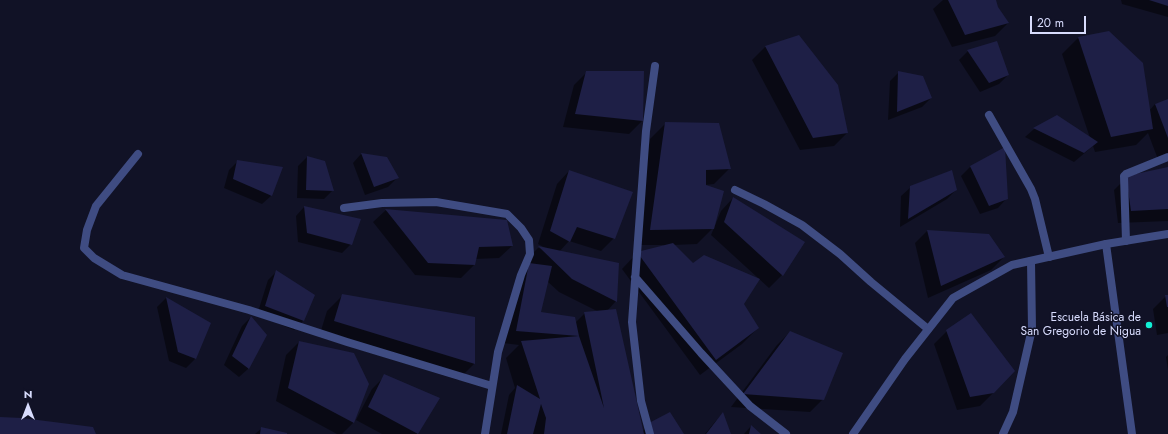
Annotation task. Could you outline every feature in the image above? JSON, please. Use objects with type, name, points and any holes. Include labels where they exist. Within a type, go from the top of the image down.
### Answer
[{"type":"street","points":[[650,434],[641,401],[632,322],[646,131],[655,66]]},
{"type":"street","points":[[989,115],[1031,189],[1035,200],[1048,257]]},
{"type":"street","points":[[138,154],[96,206],[86,230],[84,248],[94,258],[122,275],[248,310],[492,386]]},
{"type":"street","points":[[1126,241],[1124,176],[1168,157]]},
{"type":"street","points":[[735,190],[802,225],[840,254],[871,282],[928,329]]},
{"type":"street","points":[[344,208],[382,203],[436,202],[507,214],[521,228],[529,240],[530,254],[521,275],[498,352],[485,434]]},
{"type":"street","points":[[853,434],[952,298],[1012,266],[1106,244],[1168,234]]},
{"type":"street","points":[[1106,244],[1132,434]]},
{"type":"street","points":[[1003,434],[1014,412],[1032,329],[1031,261]]},
{"type":"street","points":[[635,277],[701,353],[750,406],[786,434]]},
{"type":"building","points":[[948,0],[996,0],[998,7],[1009,23],[965,35]]},
{"type":"building","points":[[1149,0],[1168,0],[1168,6]]},
{"type":"building","points":[[1109,31],[1143,63],[1153,129],[1111,137],[1078,37]]},
{"type":"building","points":[[799,35],[838,85],[848,133],[813,138],[765,46]]},
{"type":"building","points":[[997,41],[1009,75],[989,83],[967,50]]},
{"type":"building","points":[[586,71],[644,71],[643,121],[575,114]]},
{"type":"building","points":[[898,71],[923,76],[932,98],[897,112]]},
{"type":"building","points":[[1168,99],[1168,138],[1155,104]]},
{"type":"building","points":[[1057,115],[1098,142],[1084,153],[1033,128]]},
{"type":"building","points":[[665,122],[719,123],[731,169],[706,170],[706,185],[724,191],[714,229],[650,230]]},
{"type":"building","points":[[1005,147],[1008,199],[989,206],[970,166]]},
{"type":"building","points":[[361,153],[387,157],[399,178],[374,187]]},
{"type":"building","points":[[307,156],[325,161],[334,191],[306,190]]},
{"type":"building","points":[[237,160],[283,167],[272,196],[233,179]]},
{"type":"building","points":[[1168,167],[1168,209],[1131,211],[1126,176]]},
{"type":"building","points":[[569,170],[633,192],[615,239],[577,227],[570,242],[550,231]]},
{"type":"building","points":[[952,170],[957,190],[908,219],[910,186]]},
{"type":"building","points":[[733,197],[805,242],[783,276],[724,222]]},
{"type":"building","points":[[304,206],[361,219],[352,245],[307,233]]},
{"type":"building","points":[[385,209],[507,220],[513,246],[479,247],[475,265],[428,263]]},
{"type":"building","points":[[927,230],[989,234],[1005,257],[941,286]]},
{"type":"building","points":[[673,243],[693,263],[704,255],[760,279],[744,304],[759,328],[716,360],[637,252]]},
{"type":"building","points":[[538,246],[619,263],[617,302],[572,279]]},
{"type":"building","points":[[529,263],[552,266],[541,312],[575,317],[579,336],[516,331]]},
{"type":"building","points":[[276,270],[315,295],[304,321],[265,306]]},
{"type":"building","points":[[342,294],[475,317],[475,364],[334,321]]},
{"type":"building","points":[[1165,295],[1168,295],[1168,307],[1167,307]]},
{"type":"building","points":[[166,297],[211,323],[196,359],[178,352]]},
{"type":"building","points":[[616,309],[644,434],[544,434],[546,418],[541,404],[533,434],[507,434],[517,385],[540,399],[521,341],[579,336],[604,408],[584,312]]},
{"type":"building","points":[[971,313],[1015,371],[994,393],[970,397],[946,330]]},
{"type":"building","points":[[251,316],[267,335],[249,369],[232,356]]},
{"type":"building","points":[[790,331],[843,353],[824,400],[743,394]]},
{"type":"building","points":[[299,341],[354,353],[369,384],[354,423],[288,388]]},
{"type":"building","points":[[384,374],[440,398],[418,434],[368,407]]},
{"type":"building","points":[[670,412],[684,434],[653,434],[649,423]]},
{"type":"building","points":[[723,412],[731,434],[706,434]]},
{"type":"building","points":[[0,417],[22,418],[93,427],[96,434],[0,434]]},
{"type":"building","points":[[751,425],[761,434],[749,434]]},
{"type":"building","points":[[261,427],[287,433],[287,434],[260,434]]},
{"type":"place","name":"Escuela Básica de San Gregorio de Nigua","points":[[1149,325]]}]
